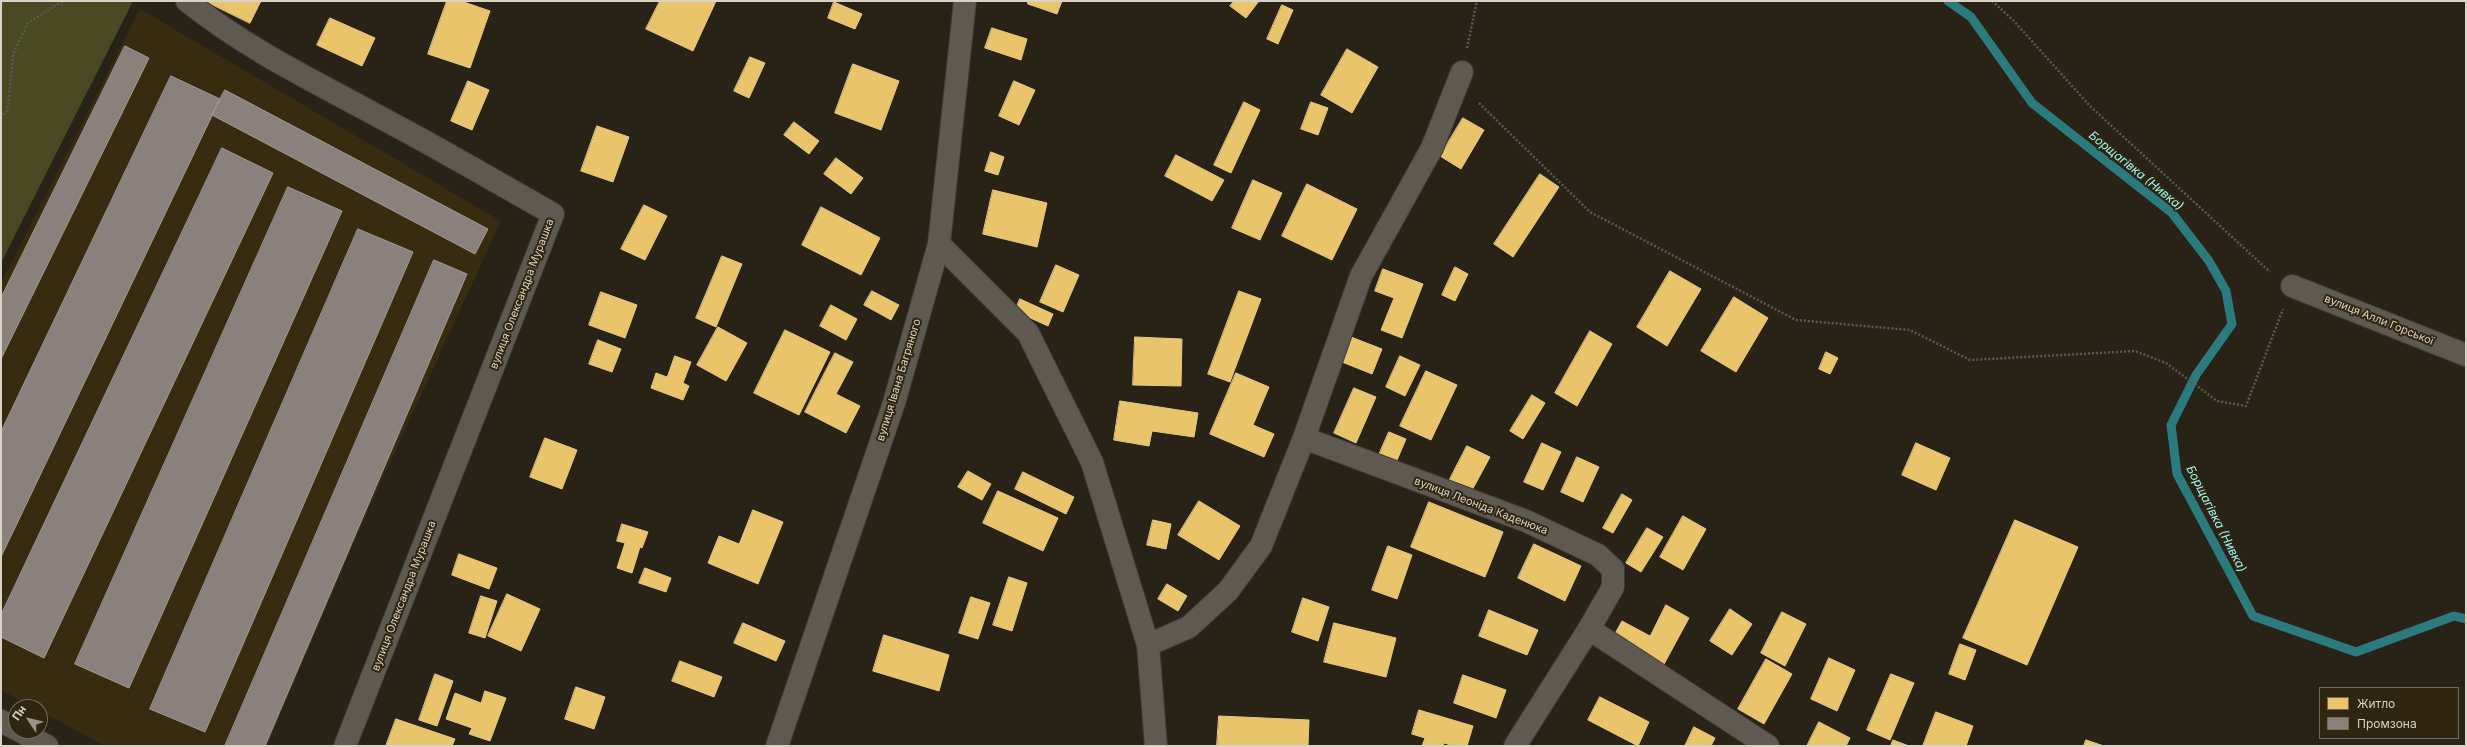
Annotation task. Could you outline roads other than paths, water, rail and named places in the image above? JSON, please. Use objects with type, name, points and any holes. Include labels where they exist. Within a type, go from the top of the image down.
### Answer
[{"type":"street","name":"вулиця Олександра Мурашка","points":[[188,1],[219,27],[291,71],[390,122],[553,214],[345,746]]},
{"type":"street","name":"вулиця Івана Багряного","points":[[777,746],[894,404],[939,244],[965,1]]},
{"type":"street","points":[[1148,645],[1188,627],[1228,591],[1261,546],[1304,438],[1361,276],[1432,148],[1462,72]]},
{"type":"street","points":[[939,244],[1028,333],[1092,462],[1148,645],[1156,746]]},
{"type":"street","name":"вулиця Алли Горської","points":[[2292,286],[2466,355]]},
{"type":"street","name":"вулиця Леоніда Каденюка","points":[[1304,438],[1526,521],[1598,555],[1613,569],[1613,587],[1589,629],[1514,746]]},
{"type":"street","points":[[1589,629],[1768,746]]},
{"type":"street","points":[[34,739],[47,746]]},
{"type":"waterway","name":"Борщагівка (Нивка)","points":[[1948,1],[1971,17],[2032,103],[2172,213],[2209,261],[2226,291],[2232,324],[2196,375],[2171,425],[2177,474],[2253,616],[2356,652],[2454,616],[2466,619]]}]
